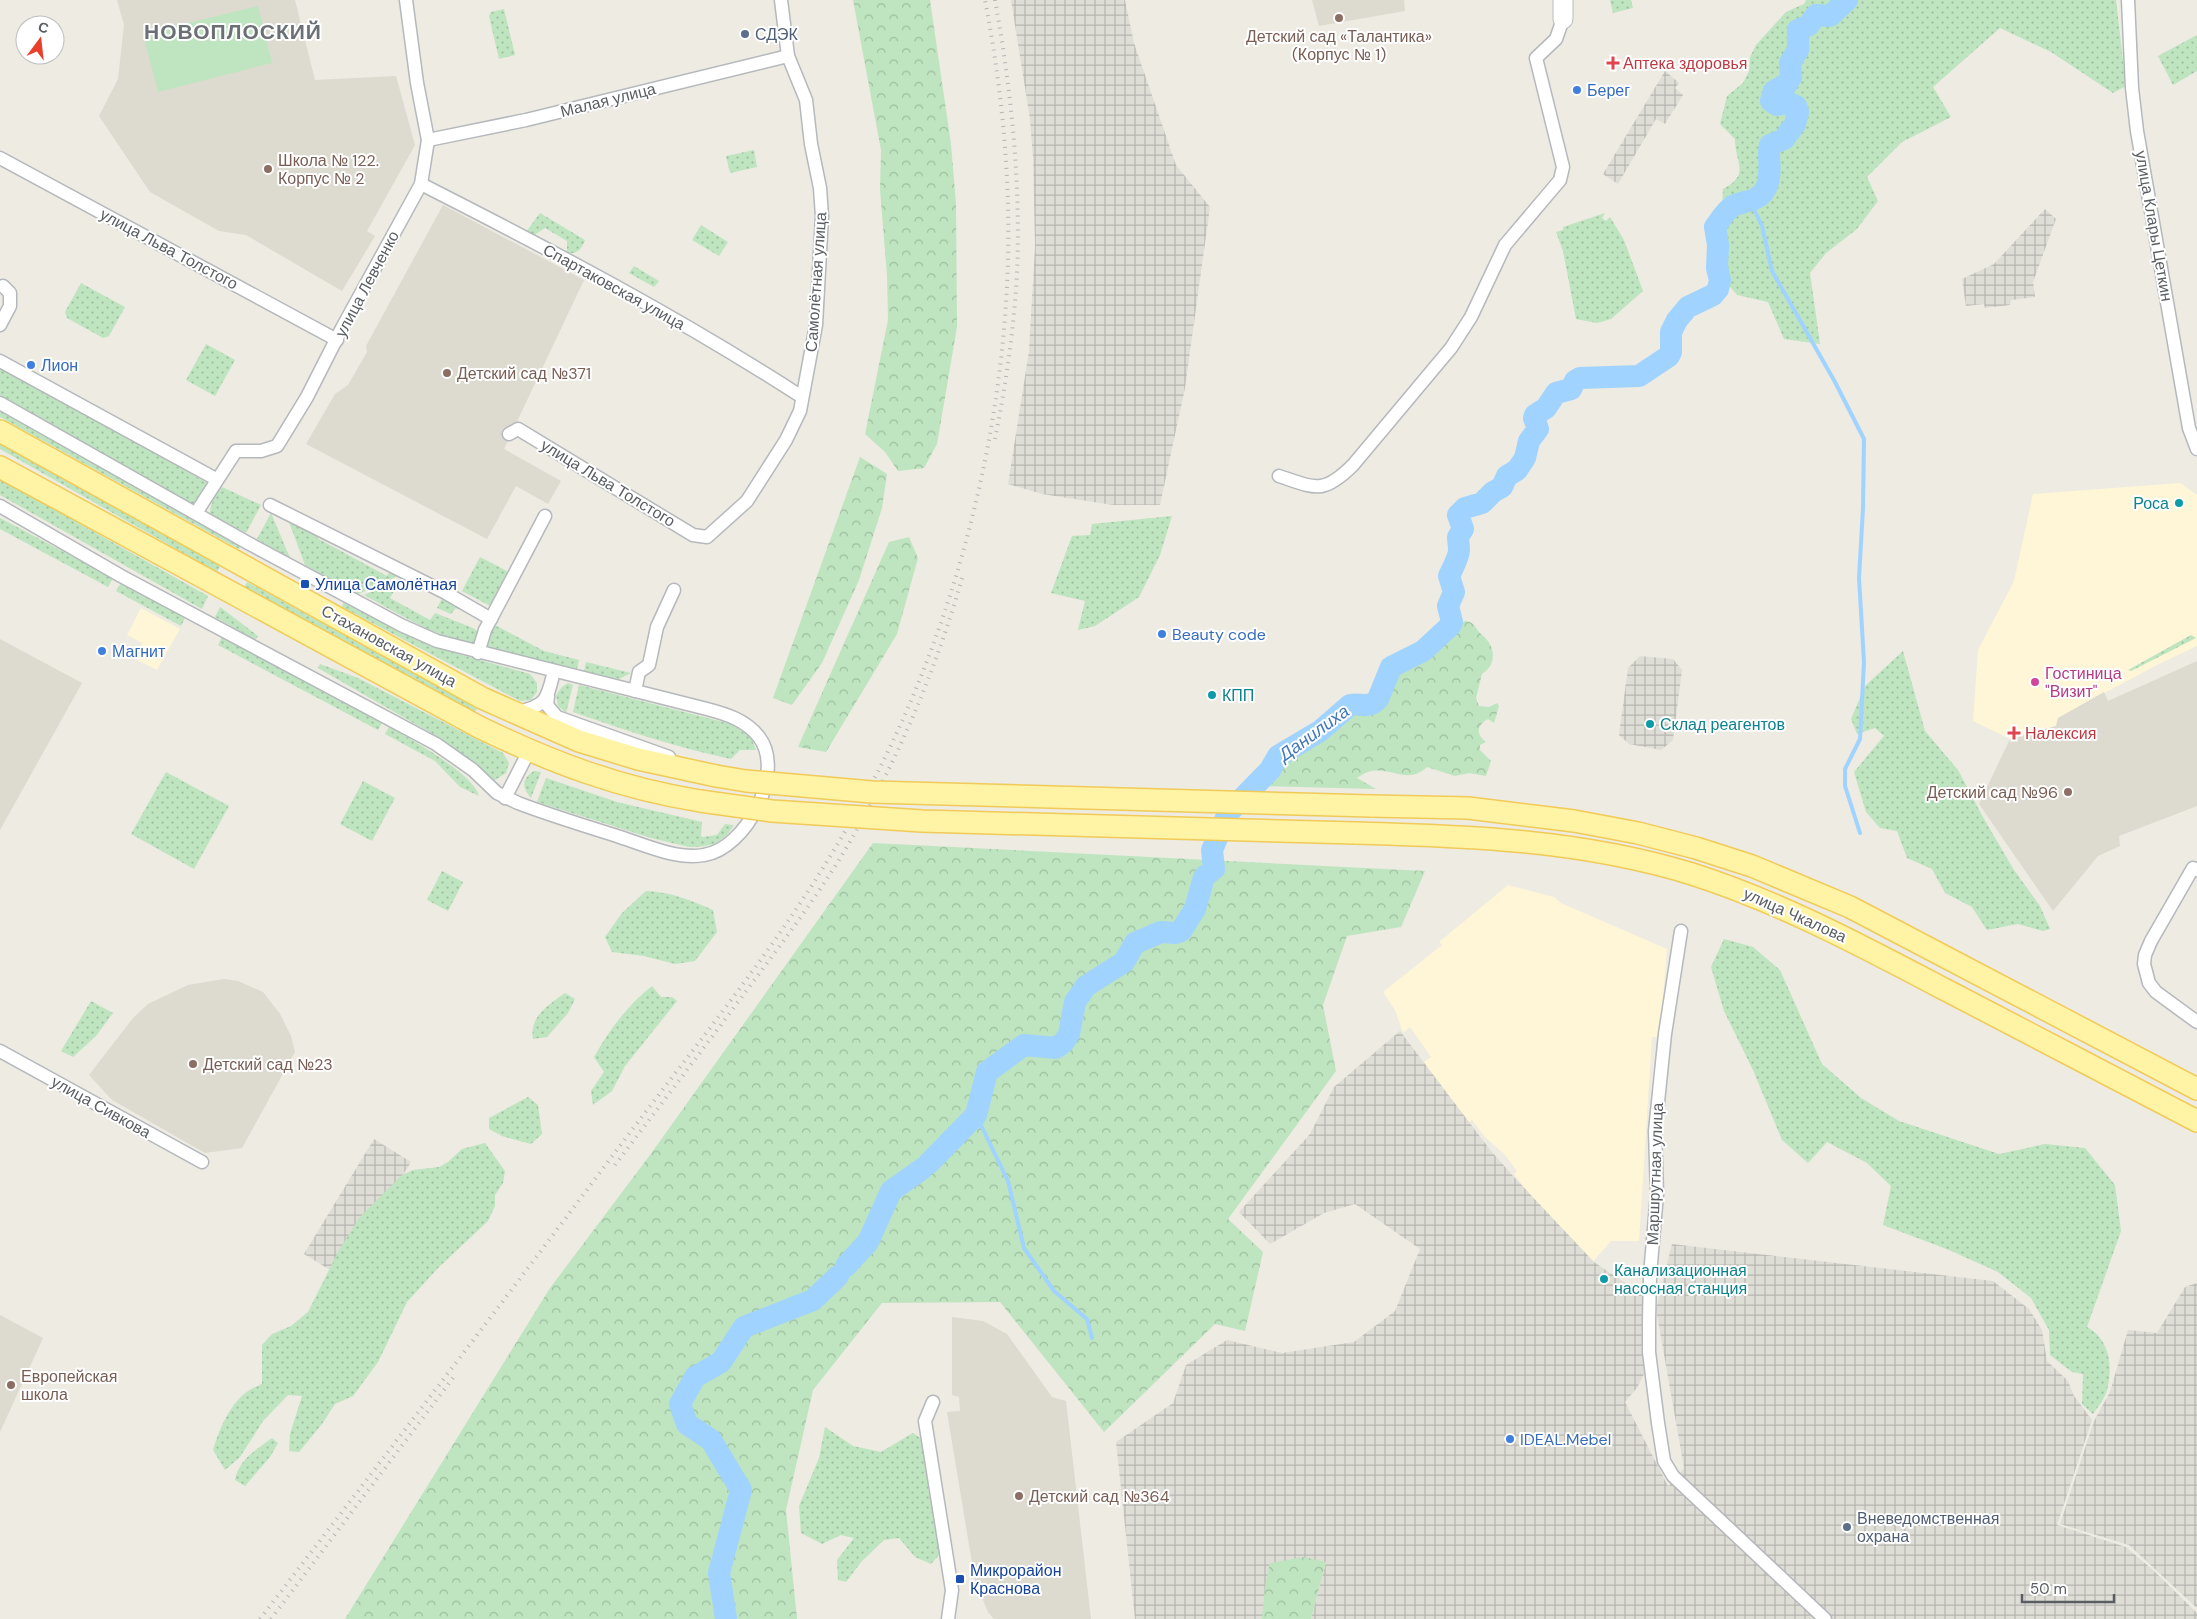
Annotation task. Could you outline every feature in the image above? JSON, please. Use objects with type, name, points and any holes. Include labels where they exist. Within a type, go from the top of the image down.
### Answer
[{"type":"main road","name":"Стахановская улица","points":[[0,431],[482,698],[579,741],[638,759],[716,776]]},
{"type":"main road","name":"Стахановская улица","points":[[0,467],[478,728],[529,751],[628,787],[700,801]]},
{"type":"main road","name":"улица Чкалова","points":[[716,776],[746,781],[872,792],[1468,808],[1574,821],[1638,833],[1696,848],[1752,866],[1850,907],[2197,1089]]},
{"type":"main road","name":"улица Чкалова","points":[[700,801],[772,811],[922,821],[1468,836],[1572,847],[1643,862],[1691,874],[1733,888],[1837,933],[2197,1121]]},
{"type":"street","name":"улица Левченко","points":[[196,513],[236,451],[261,451],[277,446],[307,397],[421,184],[428,140],[417,83],[406,0]]},
{"type":"street","name":"Самолётная улица","points":[[707,536],[747,501],[786,440],[800,411],[810,367],[816,325],[822,216],[820,188],[811,144],[806,100],[788,56],[781,0]]},
{"type":"street","points":[[1279,476],[1314,487],[1322,487],[1337,479],[1352,465],[1451,348],[1471,317],[1505,245],[1560,180],[1563,167],[1536,58],[1556,39],[1564,19],[1563,0]]},
{"type":"street","name":"улица Клары Цеткин","points":[[2128,0],[2132,88],[2137,131],[2189,428],[2197,449]]},
{"type":"street","name":"Малая улица","points":[[428,140],[526,120],[788,56]]},
{"type":"street","name":"улица Льва Толстого","points":[[0,158],[337,340]]},
{"type":"street","name":"Спартаковская улица","points":[[421,184],[511,229],[726,349],[802,397]]},
{"type":"street","points":[[0,325],[10,306],[10,293],[3,286]]},
{"type":"street","points":[[0,361],[216,480]]},
{"type":"street","points":[[0,403],[196,513],[402,625],[437,642],[730,716],[748,725],[761,738],[768,763],[764,790],[749,821],[732,843],[703,856],[679,854],[566,820],[505,798],[472,770],[436,744],[121,576],[0,506]]},
{"type":"street","name":"улица Льва Толстого","points":[[510,434],[518,430],[693,535],[707,536]]},
{"type":"street","points":[[270,505],[446,593],[491,619]]},
{"type":"street","points":[[478,653],[491,619],[545,516]]},
{"type":"street","points":[[635,691],[639,672],[649,665],[656,627],[674,590]]},
{"type":"street","points":[[554,671],[548,696],[548,705],[557,717],[716,776]]},
{"type":"street","points":[[514,713],[539,706],[548,696]]},
{"type":"street","points":[[505,798],[529,751]]},
{"type":"street","points":[[2197,870],[2193,868],[2156,933],[2145,955],[2144,964],[2149,983],[2156,992],[2197,1022]]},
{"type":"street","name":"Маршрутная улица","points":[[1682,931],[1669,1001],[1656,1118],[1657,1194],[1650,1275],[1649,1352],[1664,1461],[1673,1476],[1824,1619]]},
{"type":"street","name":"улица Сивкова","points":[[0,1051],[202,1162]]},
{"type":"street","points":[[933,1402],[925,1421],[952,1590],[948,1619]]},
{"type":"shaded area","name":"Школа № 122. Корпус № 2","points":[[117,0],[295,0],[315,80],[396,76],[415,145],[367,231],[375,236],[342,291],[246,235],[219,231],[150,192],[99,116],[118,79],[124,25]]},
{"type":"shaded area","points":[[1011,0],[1125,0],[1134,43],[1176,165],[1210,207],[1185,388],[1160,505],[1113,505],[1042,494],[1008,484],[1029,351],[1035,246],[1030,119]]},
{"type":"shaded area","name":"Детский сад «Талантика» (Корпус № 1)","points":[[1312,0],[1404,0],[1405,11],[1319,26]]},
{"type":"shaded area","points":[[1665,71],[1679,83],[1675,88],[1683,95],[1665,124],[1656,119],[1618,184],[1603,174]]},
{"type":"shaded area","name":"Детский сад №371","points":[[443,205],[584,280],[504,449],[561,481],[548,504],[516,486],[487,539],[306,444],[335,394],[348,385],[367,352],[366,346]]},
{"type":"shaded area","points":[[2045,209],[2056,219],[2033,282],[2035,297],[2011,300],[2010,305],[1985,308],[1984,304],[1966,306],[1962,279],[1994,264]]},
{"type":"shaded area","points":[[2180,483],[2197,495],[2197,646],[2155,666],[2058,718],[2056,726],[2010,739],[1973,721],[1978,650],[2014,581],[2033,494]]},
{"type":"shaded area","points":[[141,608],[180,629],[157,670],[134,658],[142,643],[127,635]]},
{"type":"shaded area","points":[[0,639],[82,683],[0,830]]},
{"type":"shaded area","points":[[1640,656],[1673,659],[1682,670],[1673,740],[1661,750],[1629,744],[1619,735],[1628,668]]},
{"type":"shaded area","name":"Детский сад №96","points":[[2197,661],[2197,806],[2119,836],[2120,846],[2098,856],[2053,911],[1979,804],[2010,739],[2056,726],[2058,718],[2104,692],[2108,701]]},
{"type":"shaded area","points":[[1508,885],[1554,897],[1561,903],[1667,949],[1660,1037],[1652,1037],[1639,1241],[1611,1241],[1589,1266],[1572,1250],[1514,1174],[1517,1171],[1505,1155],[1485,1137],[1472,1120],[1461,1127],[1422,1064],[1431,1057],[1410,1027],[1403,1033],[1395,1010],[1383,992],[1442,945],[1439,942]]},
{"type":"shaded area","name":"Детский сад №23","points":[[224,979],[238,981],[263,992],[280,1014],[291,1036],[295,1052],[242,1148],[205,1153],[112,1100],[89,1075],[133,1018],[148,1004],[188,985]]},
{"type":"shaded area","points":[[1400,1031],[1491,1151],[1513,1176],[1594,1262],[1643,1295],[1643,1340],[1646,1370],[1637,1388],[1625,1402],[1668,1486],[1672,1483],[1820,1619],[1311,1619],[1326,1562],[1269,1619],[1135,1619],[1116,1442],[1173,1403],[1186,1365],[1227,1340],[1282,1353],[1354,1342],[1395,1311],[1420,1249],[1355,1204],[1324,1213],[1270,1244],[1239,1212],[1310,1134],[1334,1087]]},
{"type":"shaded area","points":[[374,1139],[411,1162],[340,1276],[304,1254]]},
{"type":"shaded area","points":[[1672,1244],[1993,1281],[2029,1309],[2042,1330],[2047,1361],[2068,1381],[2074,1396],[2092,1420],[2057,1525],[2126,1547],[2153,1570],[2197,1613],[2197,1619],[1831,1619],[1677,1478],[1684,1468],[1656,1309]]},
{"type":"shaded area","points":[[2197,1283],[2197,1608],[2129,1545],[2060,1524],[2094,1421],[2110,1392],[2128,1330],[2157,1333],[2185,1287]]},
{"type":"shaded area","name":"Европейская школа","points":[[0,1315],[43,1338],[0,1432]]},
{"type":"shaded area","name":"Детский сад №364","points":[[952,1317],[983,1321],[1007,1334],[1052,1397],[1066,1401],[1091,1619],[994,1619],[988,1612],[975,1581],[947,1412],[960,1411],[959,1397],[952,1395]]},
{"type":"green space","points":[[853,0],[930,0],[951,144],[956,204],[957,327],[937,444],[924,468],[898,471],[885,452],[865,434],[888,320],[887,275],[880,190],[881,150]]},
{"type":"green space","points":[[1610,0],[1631,0],[1633,8],[1613,13]]},
{"type":"green space","points":[[1806,0],[2116,0],[2126,86],[2113,93],[2051,52],[2000,28],[1933,87],[1951,117],[1902,142],[1867,177],[1878,201],[1857,229],[1826,253],[1810,273],[1820,344],[1784,339],[1768,302],[1737,295],[1709,262],[1721,230],[1723,189],[1732,184],[1737,178],[1740,168],[1735,139],[1720,124],[1727,96],[1743,83],[1749,71],[1750,57],[1756,45],[1786,12],[1804,4]]},
{"type":"green space","points":[[258,6],[272,63],[158,92],[143,34]]},
{"type":"green space","points":[[504,9],[515,55],[499,59],[489,16],[491,12]]},
{"type":"green space","points":[[2197,35],[2197,71],[2173,85],[2158,56]]},
{"type":"green space","points":[[754,150],[757,167],[730,173],[726,156]]},
{"type":"green space","points":[[540,213],[585,240],[580,249],[574,253],[567,253],[567,241],[545,228],[533,236],[526,232]]},
{"type":"green space","points":[[1605,213],[1602,218],[1606,221],[1610,217],[1624,240],[1643,291],[1611,319],[1597,323],[1576,319],[1563,251],[1556,232],[1563,230],[1563,227]]},
{"type":"green space","points":[[701,225],[728,242],[719,256],[692,240]]},
{"type":"green space","points":[[634,266],[659,281],[654,287],[629,273]]},
{"type":"green space","points":[[81,283],[125,307],[109,336],[103,338],[67,318],[65,312]]},
{"type":"green space","points":[[206,344],[235,360],[215,396],[186,380]]},
{"type":"green space","points":[[0,365],[209,484],[197,503],[192,505],[0,395]]},
{"type":"green space","points":[[0,408],[242,542],[239,549],[0,417]]},
{"type":"green space","points":[[0,441],[220,566],[217,572],[0,449]]},
{"type":"green space","points":[[860,457],[887,474],[882,508],[859,580],[822,663],[792,705],[773,698]]},
{"type":"green space","points":[[0,479],[208,596],[202,609],[0,495]]},
{"type":"green space","points":[[222,487],[261,505],[246,533],[210,514],[213,500]]},
{"type":"green space","points":[[271,513],[290,558],[257,539]]},
{"type":"green space","points":[[286,514],[321,530],[317,538],[387,576],[393,566],[405,573],[358,594],[305,565]]},
{"type":"green space","points":[[1172,516],[1160,555],[1139,597],[1095,626],[1078,630],[1085,601],[1051,593],[1072,536],[1090,535],[1092,524]]},
{"type":"green space","points":[[0,518],[113,578],[108,587],[0,529]]},
{"type":"green space","points":[[909,537],[918,558],[897,634],[826,752],[798,747],[889,542]]},
{"type":"green space","points":[[480,557],[513,574],[494,608],[462,591]]},
{"type":"green space","points":[[401,578],[390,598],[430,620],[435,613],[473,628],[478,632],[479,637],[474,645],[431,630],[364,595]]},
{"type":"green space","points":[[247,582],[477,708],[475,712],[244,588]]},
{"type":"green space","points":[[121,583],[185,618],[181,626],[116,591]]},
{"type":"green space","points":[[444,595],[482,620],[456,608],[451,614],[437,608]]},
{"type":"green space","points":[[344,601],[430,646],[530,674],[537,683],[537,692],[531,700],[520,701],[342,607]]},
{"type":"green space","points":[[220,607],[258,636],[255,640],[215,617]]},
{"type":"green space","points":[[1465,621],[1473,624],[1487,639],[1493,655],[1490,666],[1482,674],[1476,698],[1479,706],[1489,707],[1497,703],[1499,706],[1494,723],[1488,719],[1479,730],[1480,736],[1486,742],[1480,745],[1480,750],[1491,761],[1486,776],[1469,773],[1455,776],[1427,767],[1418,773],[1410,775],[1376,771],[1367,772],[1357,778],[1376,789],[1257,786],[1273,770],[1280,756],[1325,732],[1352,708],[1374,708],[1378,704],[1394,669],[1429,652],[1451,636],[1454,627]]},
{"type":"green space","points":[[491,623],[544,651],[579,660],[577,669],[484,647]]},
{"type":"green space","points":[[2191,635],[2196,638],[2131,671],[2128,670]]},
{"type":"green space","points":[[222,637],[382,723],[378,730],[218,645]]},
{"type":"green space","points":[[1903,651],[1925,731],[1958,770],[2014,870],[2040,906],[2050,929],[2043,931],[2018,924],[1987,930],[1972,907],[1945,893],[1932,869],[1907,858],[1897,831],[1880,828],[1866,812],[1854,772],[1884,736],[1875,728],[1857,734],[1851,719],[1865,686]]},
{"type":"green space","points":[[586,662],[631,673],[619,679],[584,671]]},
{"type":"green space","points":[[320,664],[358,678],[503,753],[509,763],[506,773],[495,780],[486,776],[436,736],[318,668]]},
{"type":"green space","points":[[568,683],[573,685],[566,713],[558,706],[556,695]]},
{"type":"green space","points":[[579,685],[731,724],[751,737],[756,750],[740,750],[731,759],[711,755],[632,732],[573,712]]},
{"type":"green space","points":[[389,727],[440,757],[475,787],[479,796],[460,787],[435,761],[385,734]]},
{"type":"green space","points":[[534,771],[541,772],[531,798],[524,784],[527,777]]},
{"type":"green space","points":[[166,772],[229,806],[194,869],[131,834]]},
{"type":"green space","points":[[546,778],[617,802],[702,822],[701,836],[703,837],[717,835],[725,824],[734,825],[728,834],[715,844],[698,847],[689,847],[651,838],[537,802]]},
{"type":"green space","points":[[363,781],[395,798],[372,841],[340,824]]},
{"type":"green space","points":[[873,843],[1425,871],[1401,927],[1347,936],[1323,1005],[1336,1071],[1228,1219],[1263,1252],[1245,1331],[1215,1324],[1104,1432],[1000,1302],[882,1303],[813,1390],[786,1510],[797,1619],[345,1619],[550,1288],[650,1155]]},
{"type":"green space","points":[[442,871],[463,882],[448,911],[427,900]]},
{"type":"green space","points":[[646,891],[672,895],[713,910],[717,932],[695,961],[675,964],[644,956],[612,952],[605,937],[622,913]]},
{"type":"green space","points":[[1724,939],[1753,947],[1780,970],[1822,1064],[1861,1098],[1899,1121],[1999,1154],[2045,1144],[2085,1148],[2115,1185],[2121,1231],[2087,1327],[2095,1332],[2105,1346],[2110,1371],[2107,1390],[2093,1414],[2082,1404],[2083,1374],[2072,1372],[2050,1355],[2049,1330],[2031,1298],[1998,1272],[1949,1250],[1883,1225],[1891,1186],[1867,1163],[1827,1142],[1808,1163],[1782,1140],[1753,1070],[1724,1011],[1711,967]]},
{"type":"green space","points":[[652,986],[661,997],[672,997],[677,1001],[625,1066],[612,1091],[593,1105],[591,1091],[604,1072],[594,1057],[620,1019]]},
{"type":"green space","points":[[565,993],[575,999],[568,1013],[547,1037],[533,1039],[534,1024],[537,1018],[547,1007]]},
{"type":"green space","points":[[91,1001],[113,1013],[96,1036],[73,1057],[61,1051]]},
{"type":"green space","points":[[528,1097],[538,1105],[542,1134],[531,1144],[502,1136],[489,1129],[489,1118]]},
{"type":"green space","points":[[485,1143],[505,1171],[503,1183],[495,1195],[495,1206],[488,1221],[438,1268],[407,1302],[378,1362],[353,1396],[335,1404],[322,1424],[299,1452],[289,1451],[290,1434],[302,1396],[288,1395],[263,1421],[240,1457],[225,1470],[213,1450],[218,1434],[236,1402],[248,1391],[262,1384],[262,1345],[272,1334],[291,1326],[308,1312],[338,1252],[359,1218],[402,1175],[413,1170],[439,1167],[448,1162],[462,1149]]},
{"type":"green space","points":[[825,1427],[853,1446],[881,1452],[913,1433],[922,1439],[928,1462],[928,1490],[939,1532],[941,1553],[931,1564],[915,1557],[899,1538],[884,1540],[862,1561],[846,1582],[838,1580],[837,1560],[854,1538],[841,1535],[822,1544],[801,1533],[799,1506],[819,1458]]},
{"type":"green space","points":[[272,1438],[278,1443],[270,1457],[245,1486],[235,1480],[244,1461]]},
{"type":"green space","points":[[1304,1557],[1326,1562],[1311,1619],[1262,1619],[1265,1586],[1270,1563]]},
{"type":"waterway","name":"Данилиха","points":[[929,1163],[976,1115],[987,1072],[1024,1045],[1056,1048],[1064,1042],[1069,1034],[1075,1002],[1086,986],[1124,962],[1135,943],[1161,932],[1175,933],[1181,931],[1195,909],[1204,877],[1214,869],[1212,850],[1228,813],[1270,770],[1278,756],[1320,731],[1350,705],[1368,705],[1375,702],[1391,667],[1423,651],[1450,626],[1452,622],[1448,606],[1454,592],[1449,576],[1458,555],[1458,537],[1463,529],[1458,515],[1465,508],[1482,503],[1493,492],[1502,487],[1507,476],[1517,470],[1525,458],[1529,441],[1538,429],[1534,418],[1535,415],[1546,408],[1556,393],[1571,389],[1575,381],[1580,378],[1639,376],[1669,356],[1671,352],[1671,332],[1677,320],[1688,307],[1713,295],[1718,289],[1720,280],[1717,268],[1718,245],[1715,227],[1730,208],[1752,200],[1763,193],[1768,183],[1770,171],[1770,145],[1784,139],[1795,124],[1798,112],[1796,106],[1790,103],[1777,105],[1771,101],[1774,91],[1787,84],[1791,77],[1790,63],[1798,50],[1798,30],[1809,25],[1816,15],[1830,16],[1847,0]]},
{"type":"waterway","points":[[1750,201],[1762,226],[1772,271],[1835,382],[1864,439],[1859,578],[1864,662],[1860,739],[1845,769],[1845,786],[1860,833]]},
{"type":"waterway","points":[[976,1115],[1008,1181],[1024,1248],[1054,1291],[1087,1319],[1092,1338]]},
{"type":"waterway","name":"Данилиха","points":[[846,1266],[868,1242],[891,1191],[922,1169]]},
{"type":"waterway","name":"Данилиха","points":[[726,1619],[719,1573],[741,1490],[711,1440],[687,1424],[680,1404],[695,1377],[721,1362],[744,1327],[813,1300],[838,1276]]},
{"type":"railway","points":[[260,1619],[769,948],[798,907],[850,823],[883,762],[912,698],[938,632],[960,564],[978,495],[992,425],[1001,355],[1007,286],[1007,178],[997,71],[985,0]]},
{"type":"railway","points":[[995,0],[1006,67],[1014,136],[1018,204],[1017,273],[1012,336],[995,439]]},
{"type":"railway","points":[[615,1165],[786,937],[848,845],[883,780],[914,714],[941,645],[963,575]]},
{"type":"railway","points":[[271,1619],[456,1374]]},
{"type":"place","name":"Детский сад «Талантика» (Корпус № 1)","points":[[1339,18]]},
{"type":"place","name":"СДЭК","points":[[745,34]]},
{"type":"place","name":"Аптека здоровья","points":[[1613,63]]},
{"type":"place","name":"Берег","points":[[1577,90]]},
{"type":"place","name":"Школа № 122. Корпус № 2","points":[[268,169]]},
{"type":"place","name":"Лион","points":[[31,365]]},
{"type":"place","name":"Детский сад №371","points":[[447,373]]},
{"type":"place","name":"Роса","points":[[2179,503]]},
{"type":"place","name":"Улица Самолётная","points":[[305,584]]},
{"type":"place","name":"Beauty code","points":[[1162,634]]},
{"type":"place","name":"Магнит","points":[[102,651]]},
{"type":"place","name":"Гостиница \"Визит\"","points":[[2035,682]]},
{"type":"place","name":"КПП","points":[[1212,695]]},
{"type":"place","name":"Склад реагентов","points":[[1650,724]]},
{"type":"place","name":"Налексия","points":[[2014,733]]},
{"type":"place","name":"Детский сад №96","points":[[2068,792]]},
{"type":"place","name":"Детский сад №23","points":[[193,1064]]},
{"type":"place","name":"Канализационная насосная станция","points":[[1604,1279]]},
{"type":"place","name":"Европейская школа","points":[[11,1385]]},
{"type":"place","name":"IDEAL.Mebel","points":[[1510,1439]]},
{"type":"place","name":"Детский сад №364","points":[[1019,1496]]},
{"type":"place","name":"Вневедомственная охрана","points":[[1847,1527]]},
{"type":"place","name":"Микрорайон Краснова","points":[[960,1579]]},
{"type":"district","name":"НОВОПЛОСКИЙ","points":[[233,32]]}]
